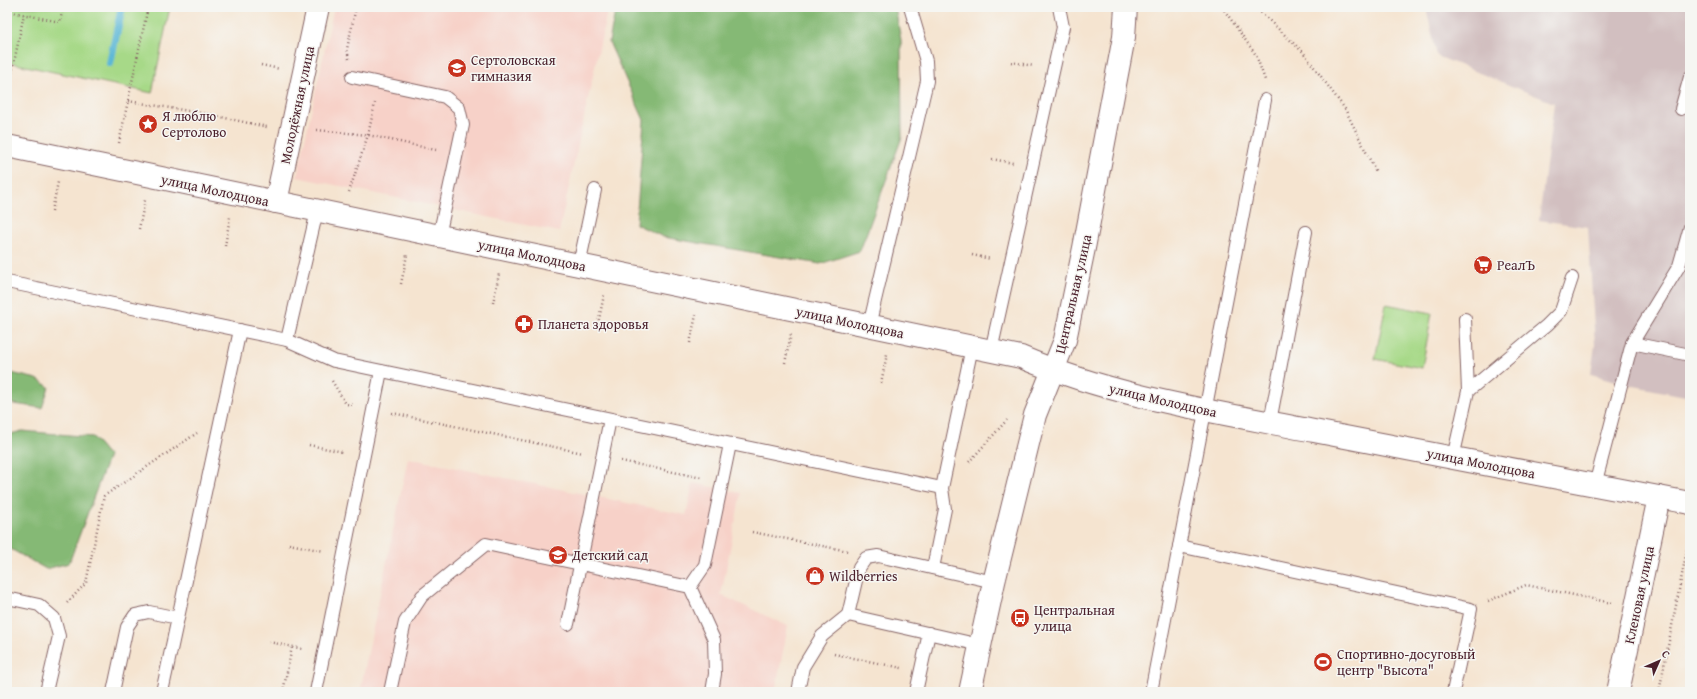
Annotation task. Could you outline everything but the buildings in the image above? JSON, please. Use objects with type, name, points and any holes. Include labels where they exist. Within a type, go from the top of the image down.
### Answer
[{"type":"street","name":"Молодёжная улица","points":[[276,202],[318,7]]},
{"type":"street","name":"Центральная улица","points":[[970,692],[994,582],[1035,416],[1065,340],[1124,37],[1126,7]]},
{"type":"street","name":"улица Молодцова","points":[[7,146],[1021,357],[1053,371],[1096,385],[1206,410],[1690,503]]},
{"type":"street","name":"Кленовая улица","points":[[1618,692],[1660,497]]},
{"type":"lane","points":[[869,326],[927,81],[926,61],[910,7]]},
{"type":"lane","points":[[933,568],[945,509],[942,488],[982,349],[1063,27],[1059,7]]},
{"type":"lane","points":[[352,77],[445,97],[459,108],[463,125],[439,236]]},
{"type":"lane","points":[[1681,109],[1690,77]]},
{"type":"lane","points":[[1151,692],[1265,100]]},
{"type":"lane","points":[[579,265],[595,190]]},
{"type":"lane","points":[[287,340],[317,211]]},
{"type":"lane","points":[[1595,485],[1632,344],[1679,266],[1690,227]]},
{"type":"lane","points":[[1270,422],[1306,232]]},
{"type":"lane","points":[[1468,391],[1547,325],[1561,310],[1572,278]]},
{"type":"lane","points":[[7,282],[287,340],[334,361],[942,488]]},
{"type":"lane","points":[[1452,458],[1468,391],[1465,320]]},
{"type":"lane","points":[[162,692],[240,330]]},
{"type":"lane","points":[[1632,344],[1690,355]]},
{"type":"lane","points":[[316,692],[381,371]]},
{"type":"lane","points":[[568,624],[610,419]]},
{"type":"lane","points":[[690,587],[705,565],[730,444]]},
{"type":"lane","points":[[390,692],[404,622],[422,596],[486,544],[690,587]]},
{"type":"lane","points":[[1179,546],[1471,609],[1454,692]]},
{"type":"lane","points":[[798,692],[803,667],[822,636],[848,615],[859,568],[866,558],[878,556],[994,582]]},
{"type":"lane","points":[[690,587],[714,640],[715,674],[712,692]]},
{"type":"lane","points":[[7,598],[39,605],[54,618],[59,636],[46,692]]},
{"type":"lane","points":[[113,692],[127,627],[136,615],[149,612],[178,618]]},
{"type":"lane","points":[[848,615],[980,645]]},
{"type":"lane","points":[[916,692],[929,633]]},
{"type":"path","points":[[7,11],[60,22],[63,7]]},
{"type":"path","points":[[119,145],[148,7]]},
{"type":"path","points":[[352,77],[347,49],[356,7]]},
{"type":"path","points":[[1222,7],[1256,55],[1265,78],[1265,100]]},
{"type":"path","points":[[1255,7],[1303,52],[1345,109],[1376,172]]},
{"type":"path","points":[[11,77],[24,14]]},
{"type":"path","points":[[261,65],[277,68]]},
{"type":"path","points":[[349,198],[349,189],[368,135],[379,83]]},
{"type":"path","points":[[128,101],[207,114],[270,127]]},
{"type":"path","points":[[315,129],[368,135],[456,154]]},
{"type":"path","points":[[52,210],[58,181]]},
{"type":"path","points":[[139,228],[145,199]]},
{"type":"path","points":[[224,246],[231,216]]},
{"type":"path","points":[[401,284],[408,253]]},
{"type":"path","points":[[493,303],[500,273]]},
{"type":"path","points":[[598,324],[605,288]]},
{"type":"path","points":[[690,343],[697,308]]},
{"type":"path","points":[[785,363],[792,328]]},
{"type":"path","points":[[881,383],[888,348]]},
{"type":"path","points":[[388,412],[722,482]]},
{"type":"path","points":[[942,488],[965,467],[1010,416]]},
{"type":"path","points":[[54,618],[86,582],[104,496],[221,418]]},
{"type":"path","points":[[309,445],[332,450]]},
{"type":"path","points":[[752,532],[842,548],[866,558]]},
{"type":"path","points":[[1659,692],[1690,534]]},
{"type":"path","points":[[289,544],[312,549]]},
{"type":"path","points":[[1471,609],[1526,585],[1636,608]]},
{"type":"path","points":[[269,642],[292,647],[283,692]]},
{"type":"path","points":[[814,649],[921,672]]},
{"type":"shaded area","name":"Сертоловская гимназия","points":[[334,7],[608,7],[559,232],[297,177]]},
{"type":"shaded area","points":[[1426,7],[1690,7],[1690,397],[1634,386],[1591,374],[1595,345],[1588,227],[1539,220],[1554,103],[1437,56]]},
{"type":"shaded area","name":"Детский сад","points":[[408,458],[686,515],[693,483],[741,493],[721,595],[788,626],[775,692],[360,692]]},
{"type":"green space","points":[[7,7],[170,7],[152,93],[7,62]]},
{"type":"green space","points":[[616,7],[895,7],[901,40],[902,137],[860,251],[820,264],[663,237],[636,224],[644,120],[609,42]]},
{"type":"green space","points":[[1386,304],[1432,313],[1422,368],[1375,359]]},
{"type":"green space","points":[[7,372],[37,379],[49,387],[42,408],[7,403]]},
{"type":"green space","points":[[22,431],[93,437],[109,456],[69,563],[46,569],[7,547],[7,435]]},
{"type":"waterway","points":[[110,63],[122,7]]},
{"type":"place","name":"Сертоловская гимназия","points":[[457,68]]},
{"type":"place","name":"Я люблю Сертолово","points":[[148,124]]},
{"type":"place","name":"РеалЪ","points":[[1483,265]]},
{"type":"place","name":"Планета здоровья","points":[[524,324]]},
{"type":"place","name":"Детский сад","points":[[558,555]]},
{"type":"place","name":"Wildberries","points":[[815,576]]},
{"type":"place","name":"Центральная улица","points":[[1020,618]]},
{"type":"place","name":"Спортивно-досуговый центр \"Высота\"","points":[[1323,662]]}]
